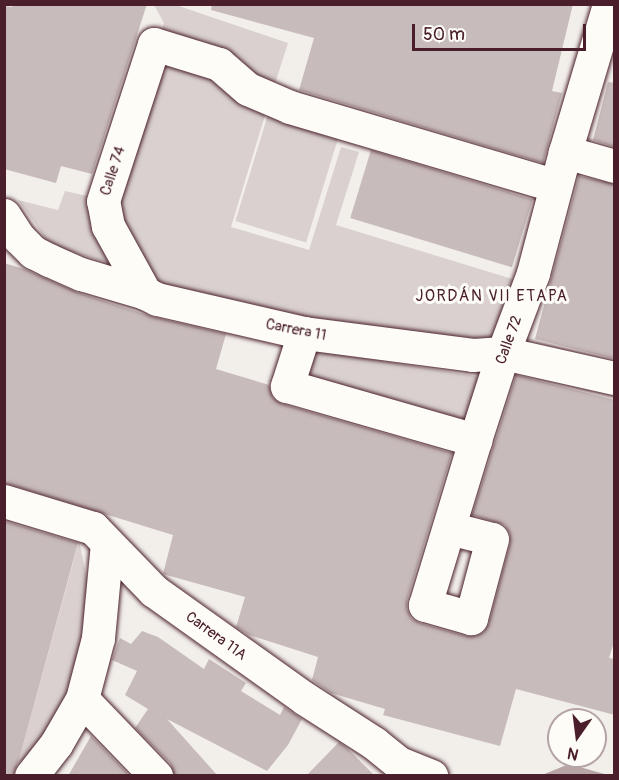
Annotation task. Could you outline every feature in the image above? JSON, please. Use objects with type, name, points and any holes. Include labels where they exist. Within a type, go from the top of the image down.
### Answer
[{"type":"street","name":"Calle 72","points":[[449,528],[492,539],[471,618],[425,605],[503,353],[533,273],[565,152],[609,4]]},
{"type":"street","name":"Calle 74","points":[[146,293],[108,226],[103,201],[154,44],[219,64],[248,89],[290,107],[556,186]]},
{"type":"street","points":[[565,152],[615,166]]},
{"type":"street","name":"Carrera 11","points":[[4,215],[19,238],[33,252],[81,274],[146,293],[157,299],[304,333],[473,355],[503,353],[615,378]]},
{"type":"street","points":[[304,333],[287,386],[475,440]]},
{"type":"street","name":"Carrera 11A","points":[[4,501],[93,528],[154,591],[228,645],[399,762],[431,776]]},
{"type":"street","points":[[31,776],[56,744],[82,699],[98,638],[107,543]]},
{"type":"street","points":[[82,699],[156,776]]},
{"type":"shaded area","points":[[154,5],[176,5],[288,43],[271,96],[158,42],[164,23]]},
{"type":"shaded area","points":[[156,49],[267,109],[231,227],[309,250],[341,147],[359,152],[336,225],[522,282],[485,351],[148,290],[113,225]]},
{"type":"shaded area","points":[[269,111],[340,133],[306,243],[235,221]]},
{"type":"shaded area","points":[[65,191],[96,198],[117,265],[51,246],[18,200],[58,210]]},
{"type":"shaded area","points":[[307,349],[481,377],[467,429],[298,377]]},
{"type":"shaded area","points":[[79,541],[90,593],[86,637],[71,691],[46,738],[18,764]]},
{"type":"shaded area","points":[[559,768],[583,768],[608,775],[542,775]]},
{"type":"building","points":[[13,4],[147,4],[92,174],[61,166],[56,183],[4,169],[4,6],[12,7]]},
{"type":"building","points":[[212,4],[573,4],[552,91],[562,93],[543,163],[299,90],[314,38],[211,10]]},
{"type":"building","points":[[608,82],[615,83],[615,147],[593,140]]},
{"type":"building","points":[[371,150],[533,199],[512,267],[350,218]]},
{"type":"building","points":[[579,176],[615,184],[615,359],[535,339]]},
{"type":"building","points":[[4,263],[24,269],[76,292],[153,317],[226,334],[216,369],[269,385],[273,398],[282,404],[452,453],[407,600],[407,609],[411,618],[419,623],[466,636],[476,636],[484,632],[489,623],[510,544],[510,534],[505,525],[472,515],[516,375],[615,400],[615,639],[609,658],[615,659],[615,715],[607,713],[607,708],[588,708],[516,689],[500,746],[383,715],[385,709],[331,693],[312,680],[318,657],[249,635],[236,627],[245,597],[163,574],[173,535],[4,483]]},
{"type":"building","points":[[4,521],[78,543],[13,776],[4,776]]},
{"type":"building","points":[[142,631],[158,637],[204,669],[209,659],[246,683],[241,691],[280,715],[284,707],[302,719],[288,745],[267,771],[167,719],[218,776],[174,776],[170,763],[135,728],[148,709],[125,695],[137,671],[112,660],[120,638],[131,644]]},
{"type":"building","points":[[91,736],[130,776],[68,776]]},
{"type":"building","points":[[339,742],[346,747],[375,776],[306,776]]},
{"type":"district","name":"JORDÁN VII ETAPA","points":[[492,296]]}]
